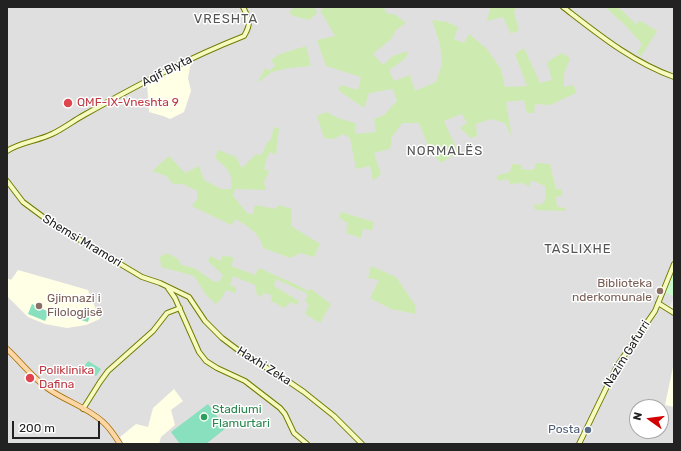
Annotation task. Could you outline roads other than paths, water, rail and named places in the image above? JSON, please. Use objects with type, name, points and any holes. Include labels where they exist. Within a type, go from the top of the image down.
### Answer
[{"type":"main road","points":[[7,349],[45,387],[61,398],[102,421],[111,430],[120,444]]},
{"type":"street","name":"Aqif Blyta","points":[[7,151],[51,135],[175,66],[244,36],[250,23],[243,7]]},
{"type":"street","points":[[563,7],[619,49],[651,67],[674,77]]},
{"type":"street","name":"Shemsi Mramori","points":[[7,181],[20,198],[45,219],[137,274],[168,287]]},
{"type":"street","name":"Nazim Gafurri","points":[[579,444],[612,375],[623,356],[655,311],[674,264]]},
{"type":"street","points":[[168,287],[180,308],[197,347],[206,361],[245,382],[280,408],[285,414],[294,433],[307,444]]},
{"type":"street","name":"Haxhi Zeka","points":[[168,287],[189,298],[205,321],[222,338],[242,353],[304,392],[334,416],[362,444]]},
{"type":"street","points":[[658,303],[674,313]]},
{"type":"street","points":[[83,409],[108,371],[153,331],[167,313],[180,308]]},
{"type":"place","name":"QMF-IX-Vneshta 9","points":[[68,103]]},
{"type":"place","name":"Biblioteka nderkomunale","points":[[660,291]]},
{"type":"place","name":"Gjimnazi i Filologjisë","points":[[39,306]]},
{"type":"place","name":"Poliklinika Dafina","points":[[30,378]]},
{"type":"place","name":"Stadiumi Flamurtari","points":[[204,417]]},
{"type":"place","name":"Posta","points":[[588,430]]},
{"type":"district","name":"VRESHTA","points":[[226,19]]},
{"type":"district","name":"NORMALËS","points":[[445,151]]},
{"type":"district","name":"TASLIXHE","points":[[578,249]]}]
